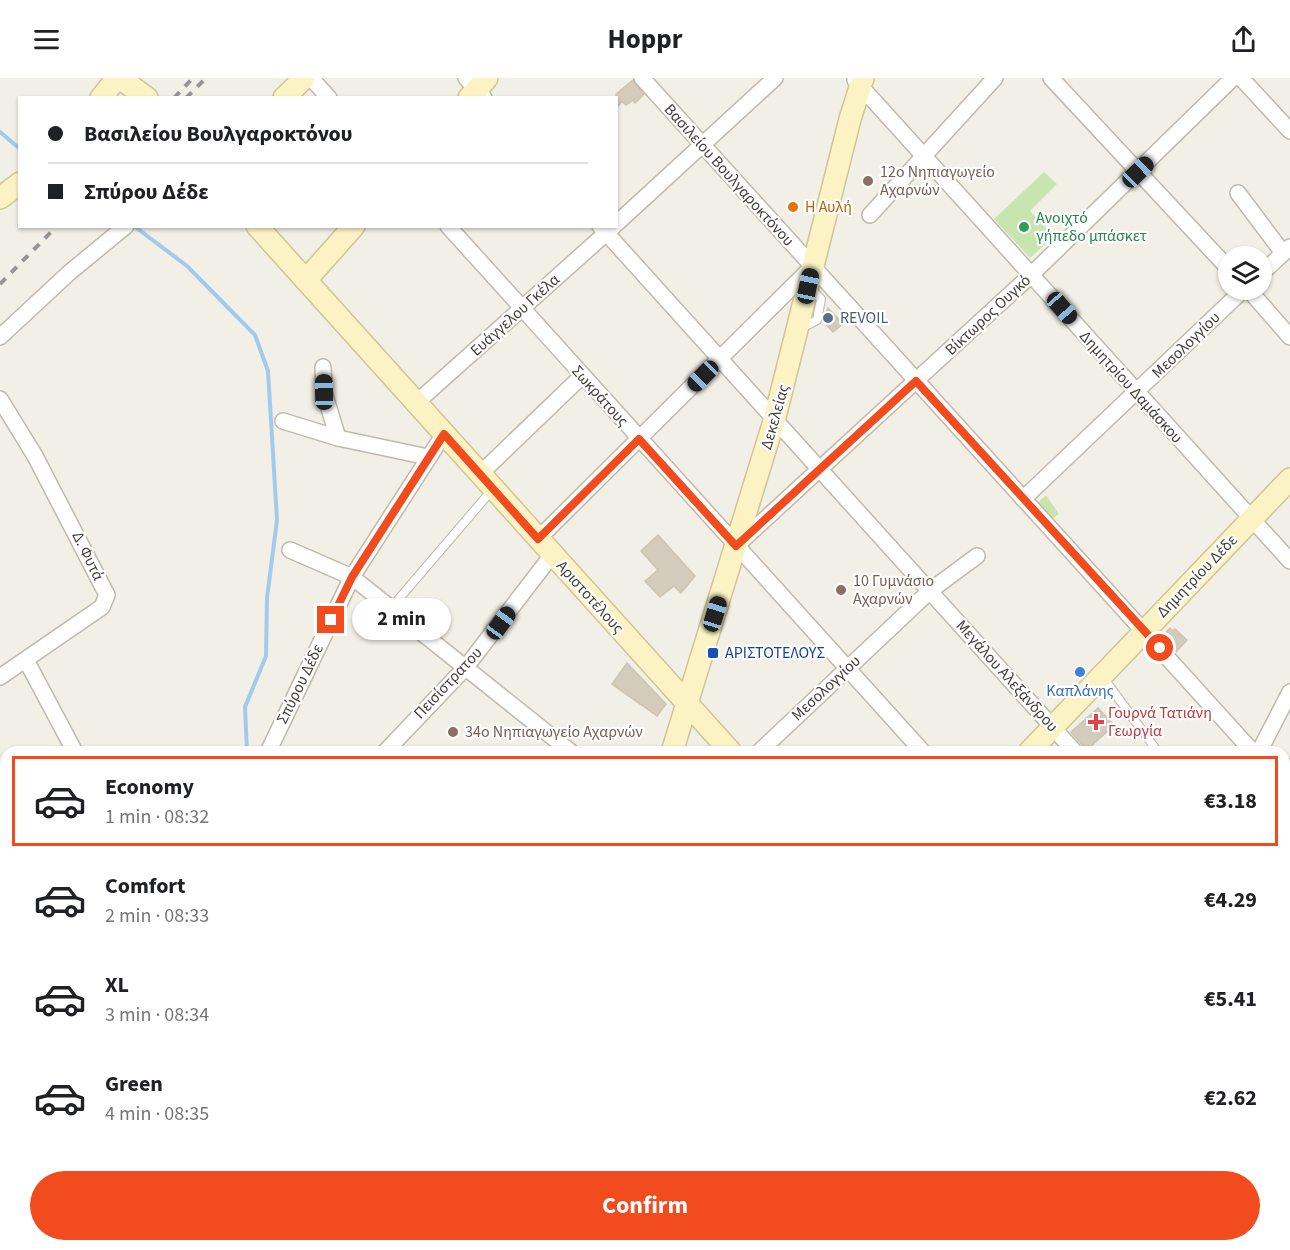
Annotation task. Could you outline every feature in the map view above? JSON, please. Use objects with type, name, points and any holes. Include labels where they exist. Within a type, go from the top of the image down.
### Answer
[{"type":"street","points":[[103,96],[119,78]]},
{"type":"street","points":[[119,78],[131,96]]},
{"type":"street","points":[[119,78],[144,96]]},
{"type":"street","points":[[286,96],[304,78]]},
{"type":"street","points":[[311,78],[327,96]]},
{"type":"street","name":"Βασιλείου Βουλγαροκτόνου","points":[[642,78],[704,146],[814,284],[842,299],[1248,746]]},
{"type":"street","name":"Ευάγγελου Γκέλα","points":[[618,219],[704,146],[775,78]]},
{"type":"street","points":[[870,215],[923,154],[995,78]]},
{"type":"street","points":[[1051,78],[1218,257]]},
{"type":"street","name":"Βίκτωρος Ουγκό","points":[[756,514],[820,469],[1032,274],[1233,78]]},
{"type":"street","points":[[1241,78],[1290,131]]},
{"type":"street","name":"Δημητρίου Δαμάσκου","points":[[859,81],[1136,394],[1290,561]]},
{"type":"street","name":"Δεκελείας","points":[[674,746],[736,546],[756,514],[774,421],[814,284],[859,81]]},
{"type":"street","points":[[0,198],[18,184]]},
{"type":"street","points":[[1238,193],[1287,250],[1272,264]]},
{"type":"street","points":[[0,337],[70,272],[124,228]]},
{"type":"street","name":"Αριστοτέλους","points":[[260,228],[726,746]]},
{"type":"street","points":[[306,280],[352,228]]},
{"type":"street","name":"Σωκράτους","points":[[450,228],[918,746]]},
{"type":"street","name":"Ευάγγελου Γκέλα","points":[[416,403],[608,228]]},
{"type":"street","name":"Μεγάλου Αλεξάνδρου","points":[[610,228],[719,360],[931,590],[1070,746]]},
{"type":"street","name":"Πεισίστρατου","points":[[391,746],[466,667],[545,547],[639,439],[719,360],[814,284]]},
{"type":"street","name":"Μεσολογγίου","points":[[1023,499],[1233,300]]},
{"type":"street","points":[[1258,300],[1290,337]]},
{"type":"street","points":[[323,366],[324,392],[338,438]]},
{"type":"street","points":[[486,482],[582,376]]},
{"type":"street","name":"Δ. Φυτά","points":[[0,399],[36,456],[107,595],[102,607],[0,677]]},
{"type":"street","points":[[283,422],[338,438],[428,457]]},
{"type":"street","name":"Σπύρου Δέδε","points":[[271,746],[352,577],[444,434]]},
{"type":"street","name":"Δημητρίου Δέδε","points":[[1035,746],[1290,479]]},
{"type":"street","points":[[290,550],[352,577],[565,746]]},
{"type":"street","name":"Μεσολογγίου","points":[[765,746],[931,590],[977,556]]},
{"type":"street","points":[[26,660],[72,746]]},
{"type":"street","points":[[1262,746],[1290,692]]},
{"type":"lane","points":[[814,284],[842,299]]},
{"type":"lane","points":[[391,608],[486,482]]},
{"type":"lane","points":[[1101,675],[1154,746]]},
{"type":"green space","name":"Ανοιχτό γήπεδο μπάσκετ","points":[[1044,172],[1057,184],[1030,211],[1054,236],[1030,258],[994,219]]},
{"type":"green space","points":[[1046,495],[1059,514],[1050,520],[1035,505]]},
{"type":"building","points":[[633,80],[644,94],[635,103],[633,100],[626,105],[622,102],[618,106],[616,94]]},
{"type":"building","points":[[828,308],[843,324],[833,332],[823,321]]},
{"type":"building","points":[[658,535],[695,576],[681,593],[674,586],[660,597],[645,581],[658,570],[641,551]]},
{"type":"building","points":[[1170,628],[1173,631],[1175,629],[1187,640],[1176,652],[1162,637]]},
{"type":"building","points":[[627,663],[666,704],[657,716],[612,684]]},
{"type":"building","points":[[1098,708],[1114,725],[1091,746],[1083,746],[1071,732]]},
{"type":"waterway","points":[[0,132],[18,147]]},
{"type":"waterway","points":[[137,228],[187,266],[255,335],[268,371],[277,520],[267,598],[266,656],[245,707],[247,746]]},
{"type":"railway","points":[[188,96],[206,78]]},
{"type":"railway","points":[[176,96],[191,80]]},
{"type":"railway","points":[[0,284],[55,228]]},
{"type":"place","name":"12ο Νηπιαγωγείο Αχαρνών","points":[[868,181]]},
{"type":"place","name":"Η Αυλή","points":[[793,207]]},
{"type":"place","name":"Ανοιχτό γήπεδο μπάσκετ","points":[[1024,227]]},
{"type":"place","name":"REVOIL","points":[[828,318]]},
{"type":"place","name":"10 Γυμνάσιο Αχαρνών","points":[[841,590]]},
{"type":"place","name":"ΑΡΙΣΤΟΤΕΛΟΥΣ","points":[[713,653]]},
{"type":"place","name":"Καπλάνης","points":[[1080,672]]},
{"type":"place","name":"Γουρνά Τατιάνη Γεωργία","points":[[1096,722]]},
{"type":"place","name":"34o Νηπιαγωγείο Αχαρνών","points":[[453,732]]},
{"type":"route","points":[[331,620],[352,577],[444,434],[538,539],[639,439],[736,546],[916,381],[1160,648]]}]
